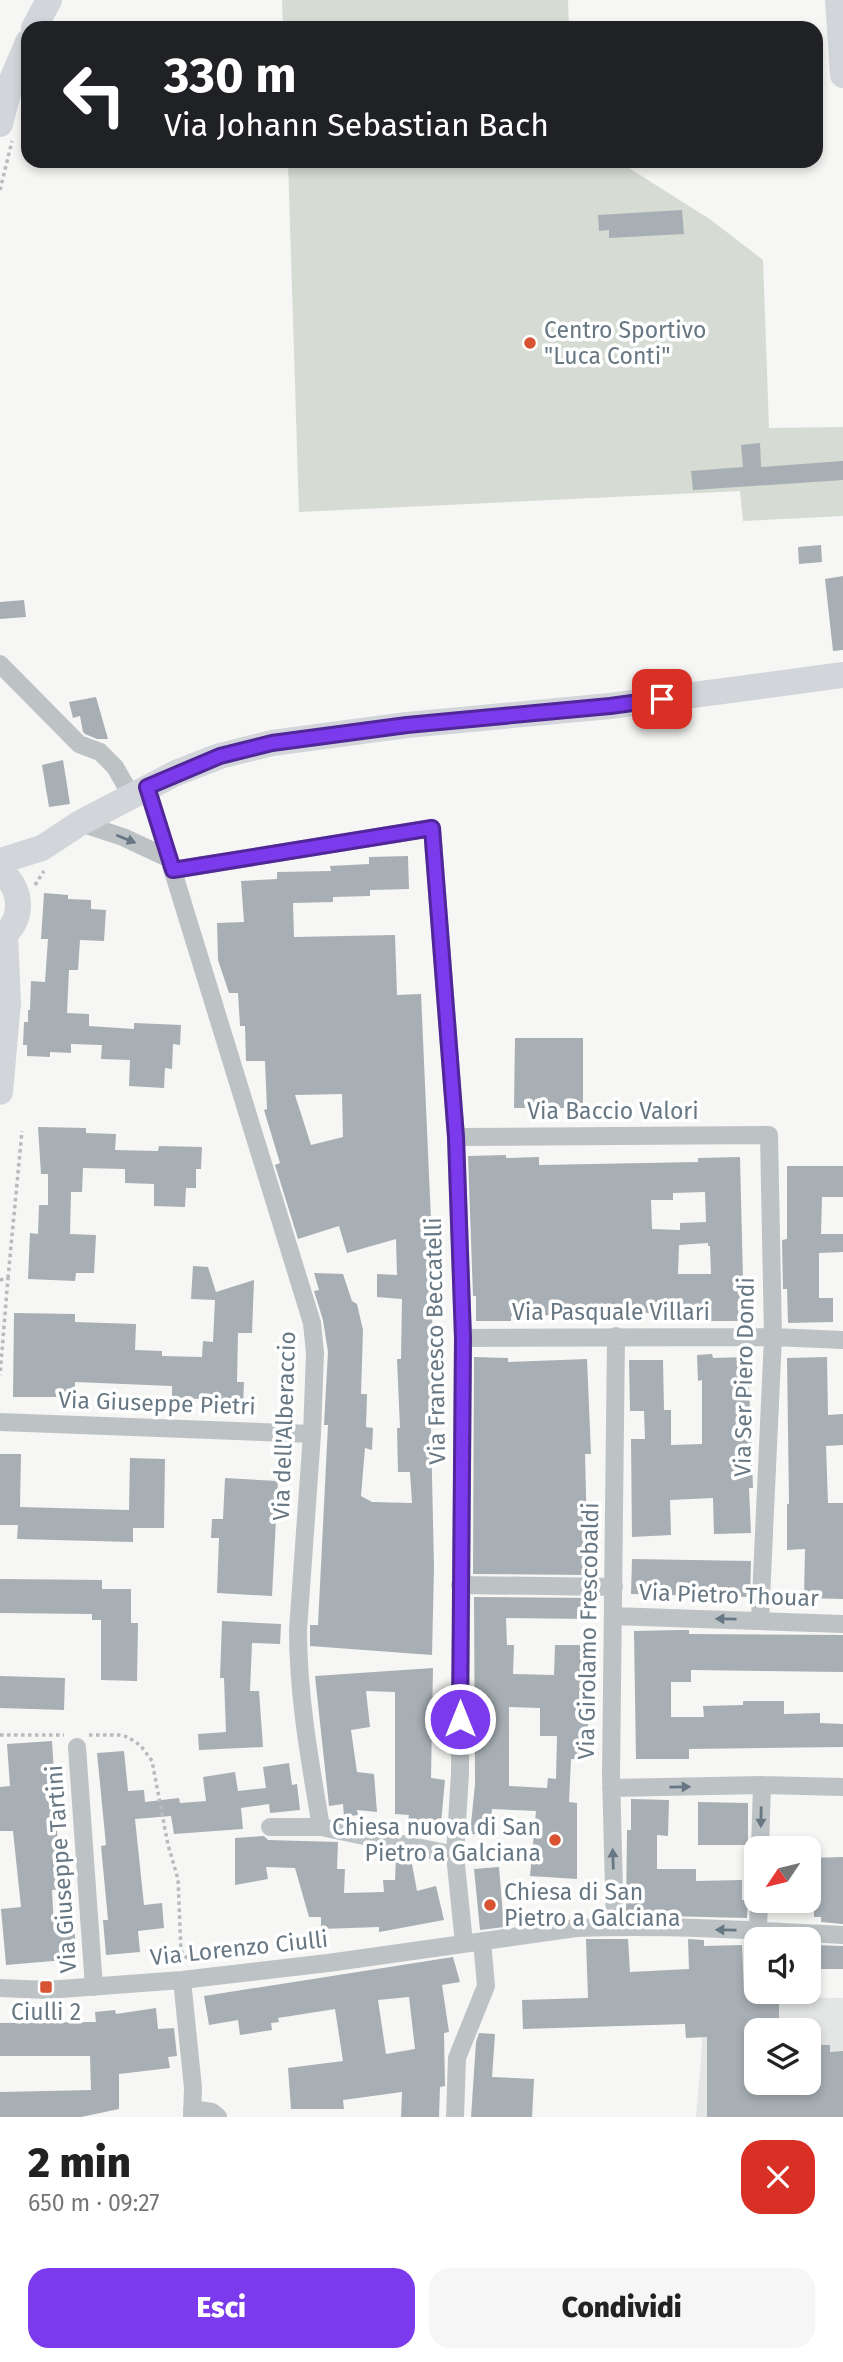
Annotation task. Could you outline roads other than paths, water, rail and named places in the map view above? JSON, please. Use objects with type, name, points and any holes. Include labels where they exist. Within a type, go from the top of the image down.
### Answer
[{"type":"street","points":[[38,21],[49,0]]},
{"type":"street","points":[[838,0],[843,75]]},
{"type":"street","points":[[0,124],[11,82],[21,58]]},
{"type":"street","name":"Via dell'Alberaccio","points":[[0,664],[79,744],[100,752],[139,791],[172,864],[309,1307],[314,1337],[312,1434],[298,1662],[321,1827]]},
{"type":"street","points":[[0,861],[42,848],[80,823],[139,791],[220,756],[272,743],[407,725],[610,706],[843,675]]},
{"type":"street","points":[[80,823],[123,837],[172,864]]},
{"type":"street","name":"Via Francesco Beccatelli","points":[[172,864],[432,828],[456,1137],[463,1338],[460,1773],[455,1855],[464,1943]]},
{"type":"street","points":[[0,1092],[8,1003],[4,980],[3,937],[15,919],[18,894],[42,848]]},
{"type":"street","points":[[0,870],[11,881],[18,894]]},
{"type":"street","name":"Via Baccio Valori","points":[[456,1137],[769,1135]]},
{"type":"street","name":"Via Ser Piero Dondi","points":[[760,1620],[773,1337],[769,1135]]},
{"type":"street","name":"Via Pasquale Villari","points":[[463,1338],[616,1336],[843,1340]]},
{"type":"street","name":"Via Girolamo Frescobaldi","points":[[615,1927],[611,1788],[616,1336]]},
{"type":"street","name":"Via Giuseppe Pietri","points":[[0,1422],[312,1434]]},
{"type":"street","points":[[460,1585],[614,1587]]},
{"type":"street","name":"Via Pietro Thouar","points":[[614,1616],[843,1624]]},
{"type":"street","name":"Via Giuseppe Tartini","points":[[74,1739],[94,1987]]},
{"type":"street","points":[[611,1788],[762,1785],[843,1787]]},
{"type":"street","points":[[760,1836],[762,1785]]},
{"type":"street","points":[[270,1827],[321,1827],[455,1855]]},
{"type":"street","name":"Via Lorenzo Ciulli","points":[[0,1988],[47,1990],[182,1980],[328,1963],[556,1930],[615,1927],[744,1930]]},
{"type":"street","name":"Via Lorenzo Ciulli","points":[[821,1934],[843,1935]]},
{"type":"street","points":[[455,2117],[457,2058],[486,1986],[487,1971],[482,1941]]},
{"type":"street","points":[[182,1980],[192,2113],[212,2112],[218,2117]]},
{"type":"place","name":"Centro Sportivo \"Luca Conti\"","points":[[530,343]]},
{"type":"place","name":"Chiesa nuova di San Pietro a Galciana","points":[[555,1840]]},
{"type":"place","name":"Chiesa di San Pietro a Galciana","points":[[490,1905]]},
{"type":"place","name":"Ciulli 2","points":[[46,1987]]}]
